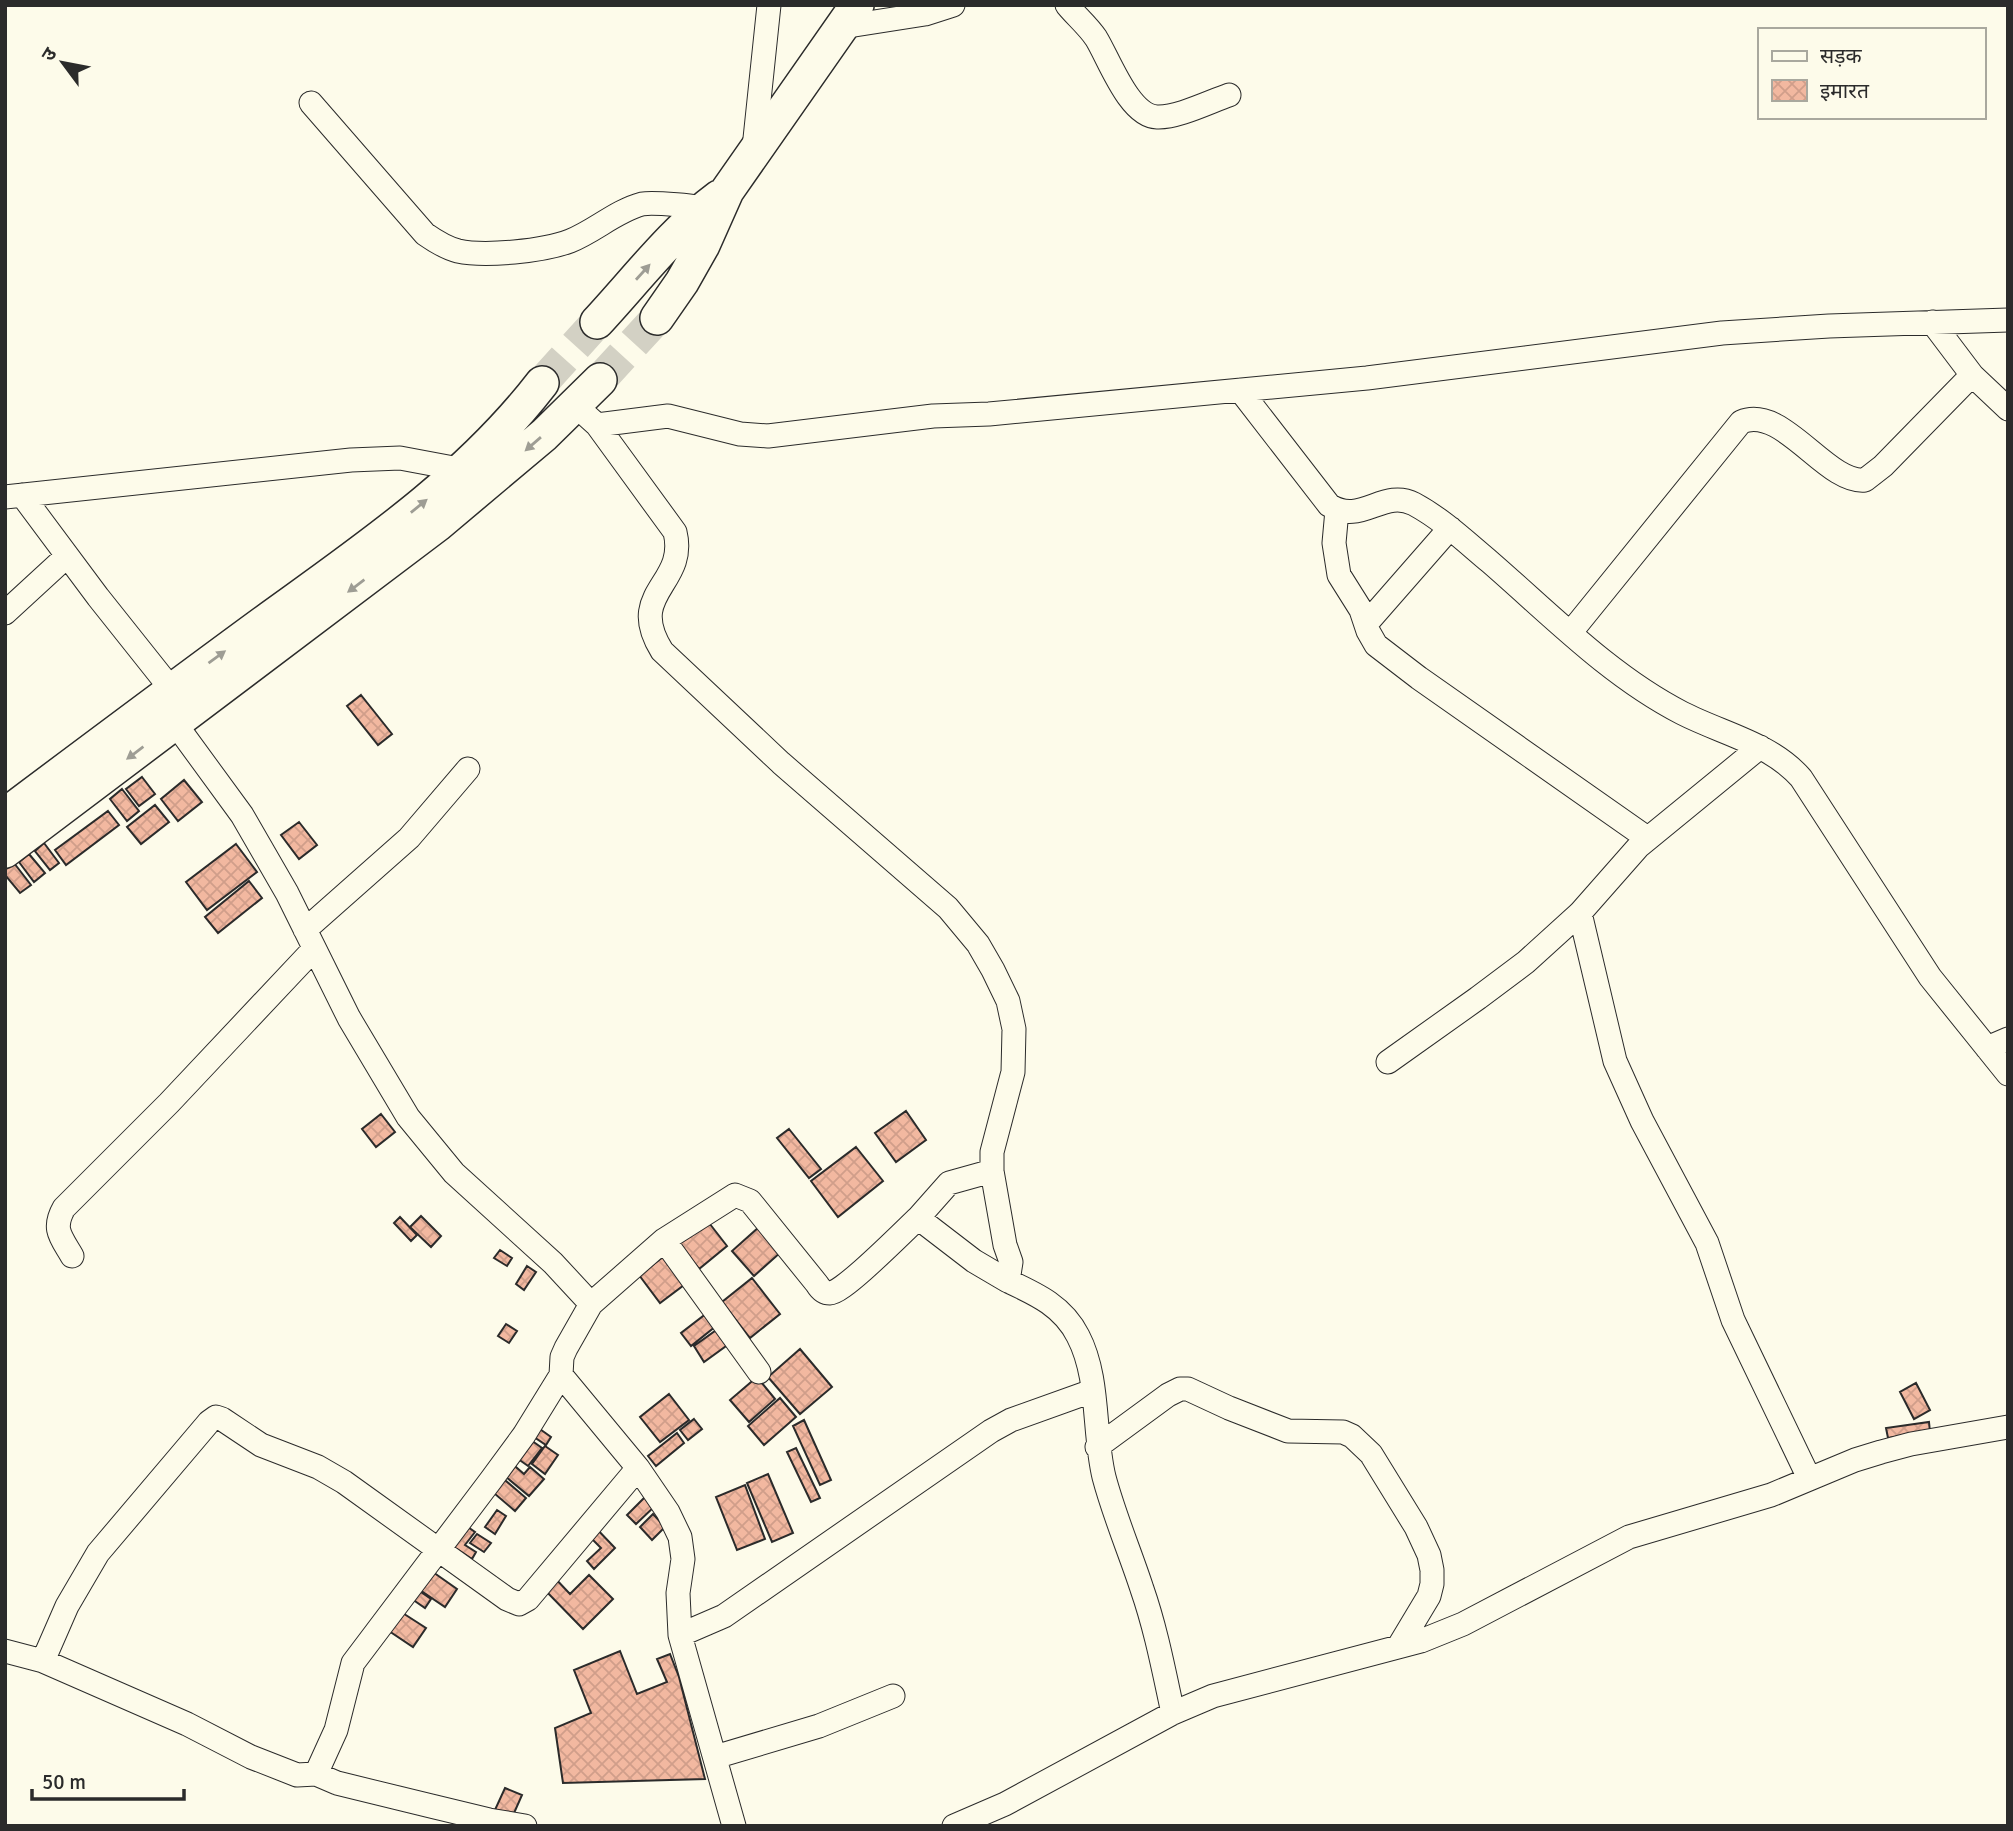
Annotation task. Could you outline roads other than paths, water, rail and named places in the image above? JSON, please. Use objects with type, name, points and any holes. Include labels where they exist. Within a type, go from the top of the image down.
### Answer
[{"type":"highway","points":[[597,322],[716,204],[754,155],[850,16]]},
{"type":"highway","points":[[657,318],[693,264],[716,204]]},
{"type":"highway","points":[[5,815],[437,525],[494,478],[586,415],[600,380]]},
{"type":"highway","points":[[5,851],[168,704],[464,470],[513,421],[542,383]]},
{"type":"street","points":[[754,155],[769,5]]},
{"type":"street","points":[[850,16],[925,14],[953,5]]},
{"type":"street","points":[[1067,5],[1097,40],[1124,90],[1143,113],[1155,118],[1168,116],[1229,95]]},
{"type":"street","points":[[311,103],[425,234],[441,245],[460,251],[517,252],[546,249],[569,241],[622,212],[644,204],[716,204]]},
{"type":"street","points":[[586,415],[668,416],[740,433],[768,436],[933,416],[989,414],[1367,378],[1722,333],[1829,326],[2008,320]]},
{"type":"street","points":[[1932,322],[1972,375],[2008,409]]},
{"type":"street","points":[[1571,632],[1741,422],[1762,418],[1850,478],[1865,480],[1883,466],[1972,375]]},
{"type":"street","points":[[1240,390],[1323,499],[1337,510],[1354,513],[1397,499],[1417,506],[1450,528],[1615,669],[1650,695],[1701,722],[1780,757],[1801,778],[1916,956],[1997,1044],[2008,1074]]},
{"type":"street","points":[[586,415],[674,532],[677,553],[673,567],[649,612],[652,635],[662,651],[781,763],[948,908],[978,944],[993,970],[1008,1001],[1014,1029],[1013,1072],[993,1142],[992,1171],[1005,1245],[1011,1262],[1008,1281]]},
{"type":"street","points":[[14,496],[351,460],[400,458],[464,470]]},
{"type":"street","points":[[14,496],[67,556],[242,815],[349,1018],[408,1117],[454,1173],[553,1263],[591,1304]]},
{"type":"street","points":[[1337,510],[1334,543],[1339,576],[1361,610],[1371,638],[1383,652],[1647,838]]},
{"type":"street","points":[[1366,624],[1450,528]]},
{"type":"street","points":[[5,613],[67,556]]},
{"type":"street","points":[[1388,1062],[1525,961],[1580,913],[1647,838],[1760,747]]},
{"type":"street","points":[[72,1256],[58,1232],[57,1224],[64,1208],[169,1103],[310,940],[409,838],[468,769]]},
{"type":"street","points":[[1580,913],[1615,1061],[1642,1121],[1707,1244],[1733,1320],[1809,1478]]},
{"type":"street","points":[[316,1774],[336,1730],[353,1663],[524,1435],[561,1376],[562,1357],[591,1304],[664,1240],[730,1196],[740,1195],[750,1201],[822,1290],[834,1293],[918,1218],[950,1183],[992,1171]]},
{"type":"street","points":[[918,1218],[974,1261],[1045,1298],[1066,1318],[1077,1334],[1085,1352],[1092,1391],[1097,1447],[1109,1492],[1148,1607],[1173,1713]]},
{"type":"street","points":[[664,1240],[759,1371]]},
{"type":"street","points":[[561,1376],[638,1468],[668,1512],[680,1537],[680,1634],[734,1826]]},
{"type":"street","points":[[1097,1447],[1180,1389],[1188,1389],[1288,1431],[1333,1430],[1352,1436],[1371,1454],[1416,1527],[1429,1555],[1432,1584],[1429,1596],[1399,1646]]},
{"type":"street","points":[[680,1634],[724,1616],[991,1431],[1011,1420],[1092,1391]]},
{"type":"street","points":[[43,1661],[67,1606],[98,1553],[216,1417],[261,1445],[329,1473],[507,1599],[519,1604],[524,1603],[638,1468]]},
{"type":"street","points":[[954,1826],[1005,1804],[1173,1713],[1246,1685],[1422,1641],[1463,1624],[1629,1537],[1771,1495],[1855,1460],[1911,1444],[2008,1427]]},
{"type":"street","points":[[5,1651],[43,1661],[187,1724],[260,1761],[297,1775],[316,1774],[337,1783],[489,1821],[524,1826]]},
{"type":"street","points":[[715,1757],[820,1726],[892,1696]]},
{"type":"tunnel","points":[[600,380],[657,318]]},
{"type":"tunnel","points":[[542,383],[597,322]]}]
